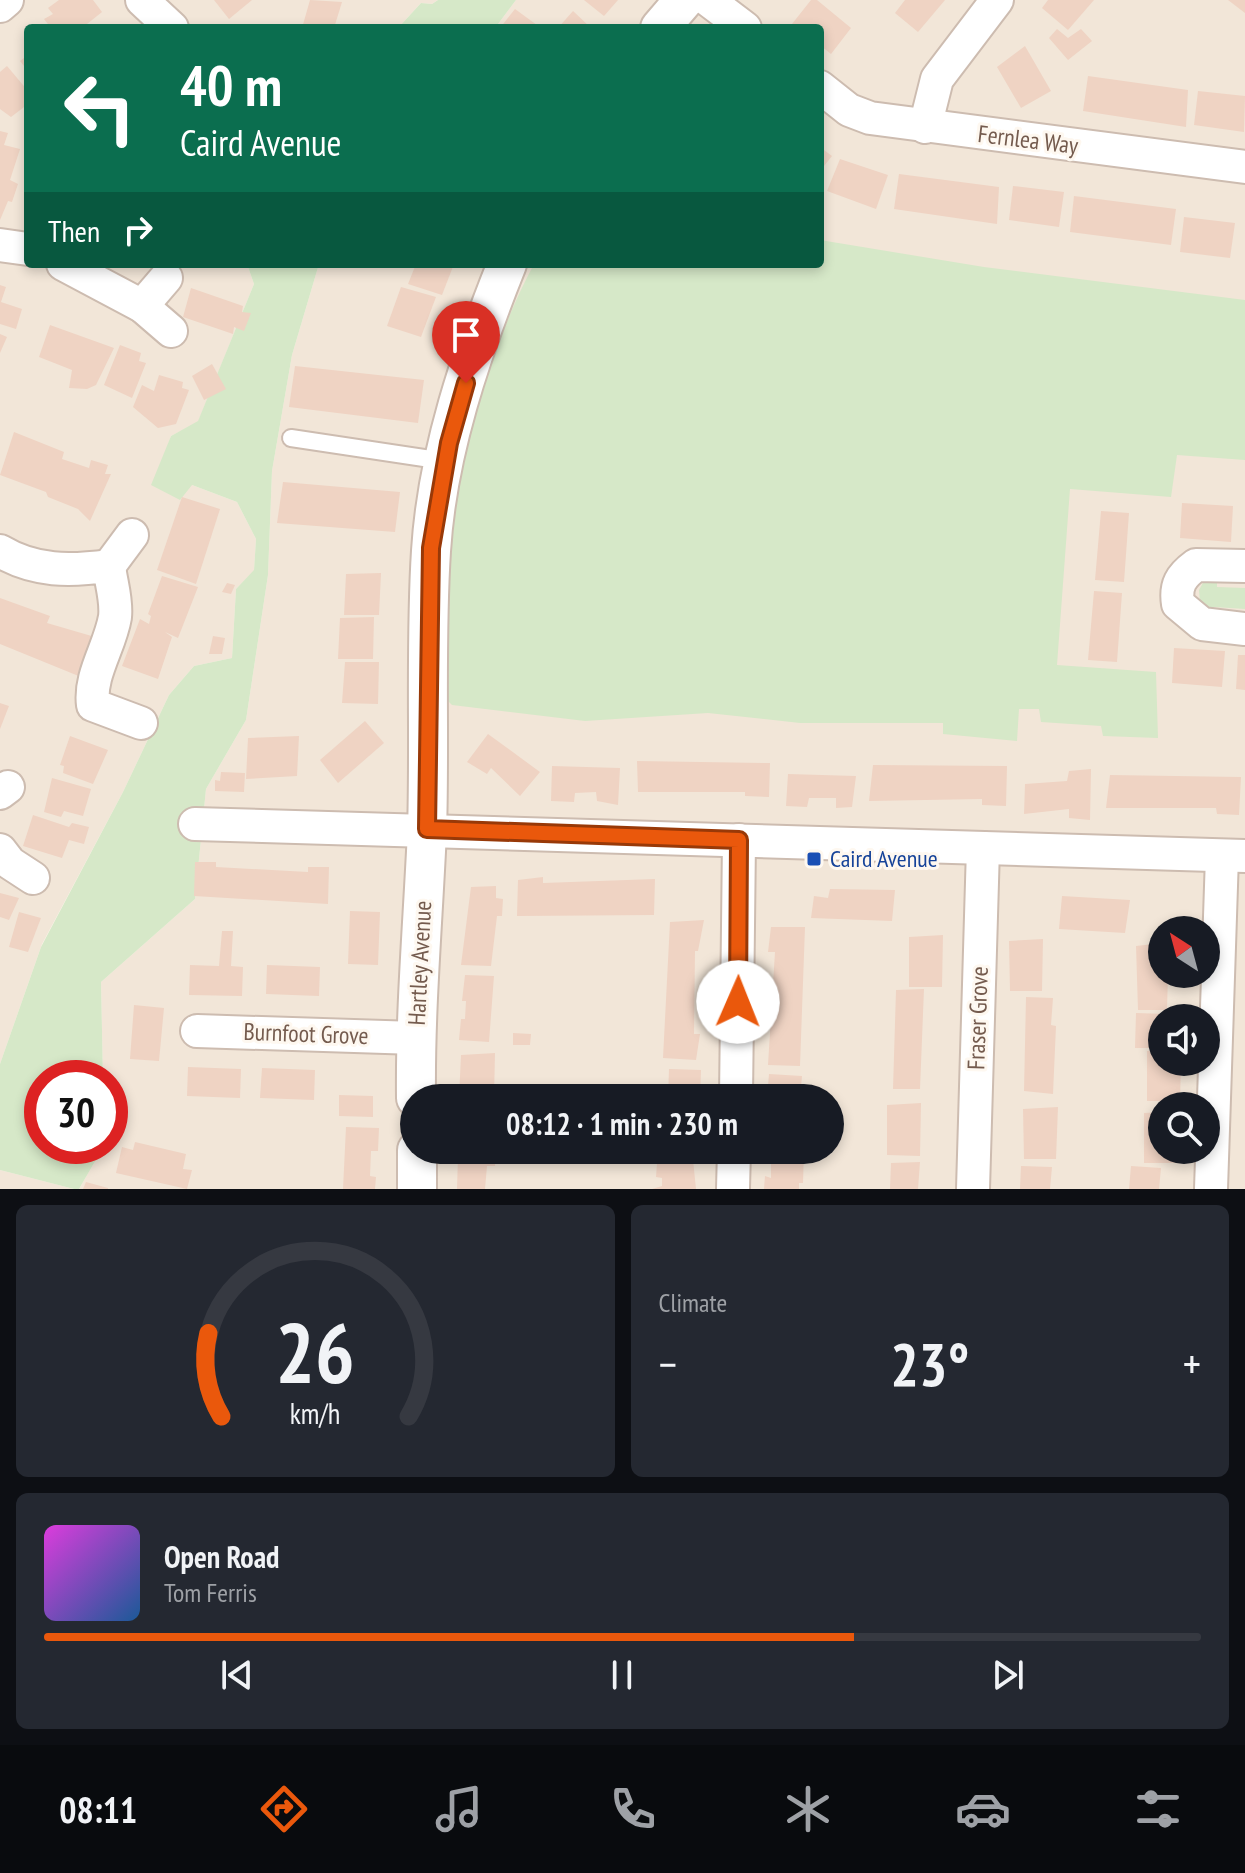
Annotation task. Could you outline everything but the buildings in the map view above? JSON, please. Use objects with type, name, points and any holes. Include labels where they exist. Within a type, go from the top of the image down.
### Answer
[{"type":"street","points":[[0,6],[7,0]]},
{"type":"street","points":[[142,0],[168,24]]},
{"type":"street","points":[[663,24],[684,0]]},
{"type":"street","points":[[708,0],[740,24]]},
{"type":"street","points":[[925,127],[937,79],[997,0]]},
{"type":"street","name":"Fernlea Way","points":[[824,90],[849,110],[870,118],[1245,167]]},
{"type":"street","points":[[0,245],[24,248]]},
{"type":"street","points":[[71,268],[142,306],[171,331]]},
{"type":"street","name":"Hartley Avenue","points":[[416,1084],[427,829],[431,548],[446,461],[484,323],[505,268]]},
{"type":"street","points":[[142,306],[166,278]]},
{"type":"street","points":[[0,551],[15,560],[63,572],[109,566],[132,535]]},
{"type":"street","points":[[1245,566],[1196,565],[1179,580],[1176,593],[1178,604],[1202,624],[1245,629]]},
{"type":"street","points":[[109,566],[116,603],[91,689],[93,705],[141,723]]},
{"type":"street","points":[[195,824],[1234,856],[1211,1189]]},
{"type":"street","points":[[736,1084],[739,840]]},
{"type":"street","name":"Fraser Grove","points":[[973,1189],[983,848]]},
{"type":"street","points":[[0,850],[10,863],[33,878]]},
{"type":"street","name":"Burnfoot Grove","points":[[197,1031],[416,1038]]},
{"type":"street","points":[[417,1164],[417,1189]]},
{"type":"street","points":[[733,1189],[734,1164]]},
{"type":"lane","points":[[291,438],[446,461]]},
{"type":"shaded area","points":[[0,0],[438,0],[432,4],[421,3],[402,24],[24,24],[24,268],[248,268],[254,284],[198,422],[171,436],[164,456],[192,485],[237,502],[256,539],[254,571],[236,589],[232,658],[194,666],[169,695],[123,792],[42,944],[0,1064]]},
{"type":"shaded area","points":[[516,0],[1245,0],[1245,1189],[79,1189],[94,1164],[128,1164],[128,1060],[103,1060],[101,982],[195,899],[206,789],[246,720],[268,575],[272,471],[292,355],[318,268],[824,268],[824,24],[498,24]]},
{"type":"shaded area","points":[[0,1170],[74,1189],[0,1189]]},
{"type":"green space","points":[[438,0],[516,0],[498,24],[402,24],[421,3],[432,4]]},
{"type":"green space","points":[[824,241],[984,267],[1245,300],[1245,460],[1177,455],[1171,497],[1070,489],[1057,665],[1156,672],[1158,738],[1103,736],[1101,726],[1041,722],[1039,709],[1019,709],[1017,741],[943,734],[943,723],[800,723],[708,713],[585,721],[452,705],[443,696],[446,589],[457,492],[482,391],[532,268],[824,268]]},
{"type":"green space","points":[[248,268],[318,268],[292,355],[272,471],[268,575],[246,720],[206,789],[195,899],[101,982],[103,1060],[24,1060],[24,1164],[94,1164],[79,1189],[74,1189],[0,1170],[0,1064],[41,947],[123,792],[169,695],[194,666],[232,658],[236,589],[254,570],[256,539],[237,502],[192,485],[180,500],[151,485],[171,436],[198,421],[254,284]]},
{"type":"green space","points":[[1217,576],[1217,587],[1245,588],[1245,609],[1214,607],[1212,616],[1200,602],[1199,590],[1204,581]]},
{"type":"place","name":"Caird Avenue","points":[[814,859]]},
{"type":"route","points":[[466,383],[449,443],[431,548],[427,829],[739,840],[738,1002]]}]
